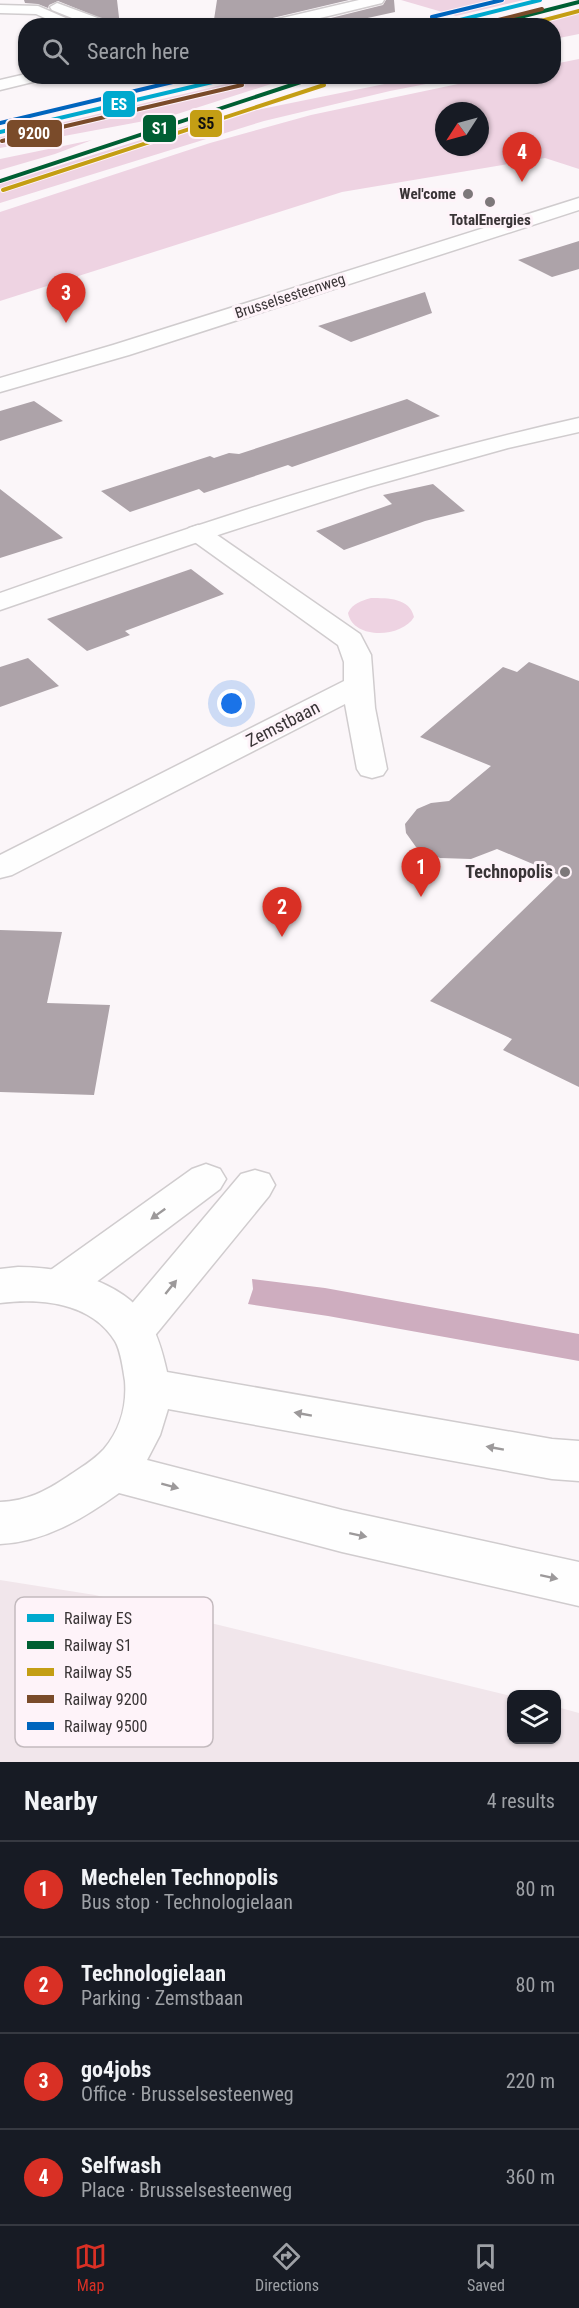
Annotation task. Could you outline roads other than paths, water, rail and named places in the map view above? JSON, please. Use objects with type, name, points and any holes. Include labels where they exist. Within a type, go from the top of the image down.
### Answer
[{"type":"main road","points":[[31,7],[59,0]]},
{"type":"main road","points":[[299,18],[377,0]]},
{"type":"main road","points":[[296,3],[323,12]]},
{"type":"main road","points":[[0,7],[56,6],[86,18]]},
{"type":"main road","points":[[31,7],[58,18]]},
{"type":"main road","points":[[0,85],[18,81]]},
{"type":"main road","name":"Brusselsesteenweg","points":[[0,385],[120,350],[579,204]]},
{"type":"main road","points":[[0,602],[321,492],[425,462],[579,425]]},
{"type":"main road","points":[[198,533],[350,640],[358,653],[360,678],[357,686],[363,730],[372,769]]},
{"type":"main road","name":"Zemstbaan","points":[[0,868],[357,686]]},
{"type":"main road","points":[[60,1286],[206,1179]]},
{"type":"main road","points":[[133,1332],[255,1185]]},
{"type":"main road","points":[[0,1286],[40,1284],[60,1286],[90,1296],[122,1319],[133,1332],[148,1376],[149,1387],[145,1417],[124,1458],[113,1471],[68,1503],[2,1526]]},
{"type":"main road","points":[[149,1387],[552,1459],[579,1461]]},
{"type":"main road","points":[[113,1471],[342,1532],[579,1584]]},
{"type":"rail line","name":"9500","points":[[432,17],[502,0]]},
{"type":"rail line","name":"ES","points":[[468,18],[540,0]]},
{"type":"rail line","name":"S1","points":[[516,18],[579,2]]},
{"type":"rail line","name":"9200","points":[[506,18],[542,9]]},
{"type":"rail line","name":"S5","points":[[552,18],[579,11]]},
{"type":"rail line","name":"9500","points":[[0,123],[164,84]]},
{"type":"rail line","name":"ES","points":[[0,132],[204,84]]},
{"type":"rail line","name":"S1","points":[[0,181],[295,84]]},
{"type":"rail line","name":"9200","points":[[2,141],[242,85]]},
{"type":"rail line","name":"S5","points":[[3,190],[324,85]]},
{"type":"place","name":"Selfwash","points":[[522,182]]},
{"type":"place","name":"Wel'come","points":[[468,194]]},
{"type":"place","name":"TotalEnergies","points":[[490,202]]},
{"type":"place","name":"go4jobs","points":[[66,323]]},
{"type":"place","name":"Technopolis","points":[[565,872]]},
{"type":"place","name":"Mechelen Technopolis","points":[[421,897]]},
{"type":"place","name":"Technologielaan","points":[[282,937]]}]
